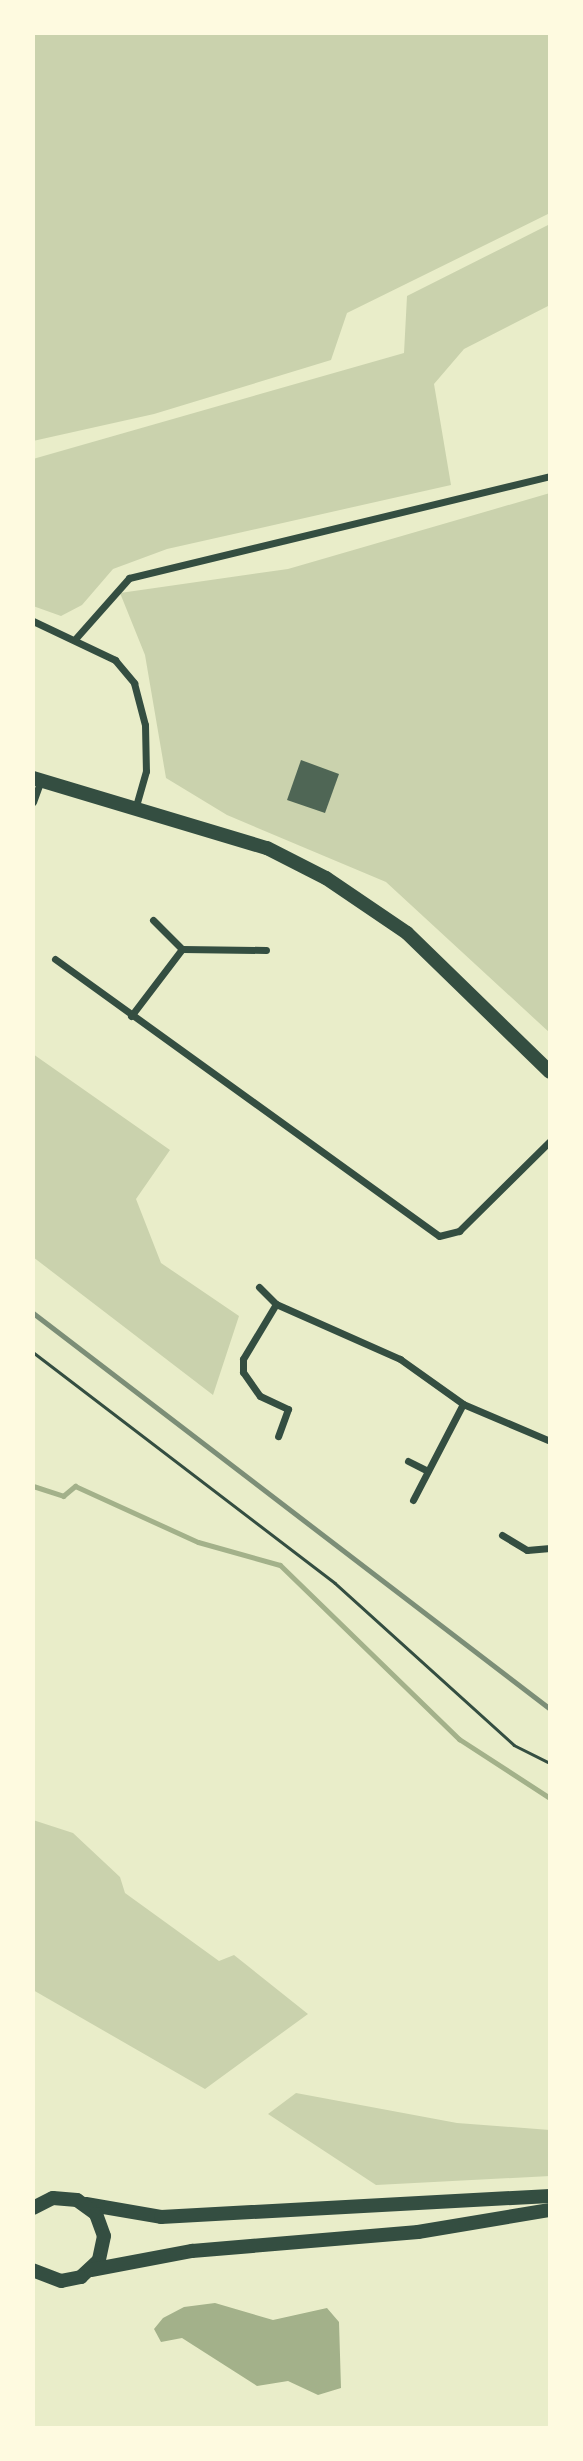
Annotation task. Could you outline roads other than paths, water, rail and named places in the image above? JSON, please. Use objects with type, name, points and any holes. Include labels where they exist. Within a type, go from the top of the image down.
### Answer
[{"type":"main road","points":[[37,779],[267,848],[326,878],[407,933],[550,1072]]},
{"type":"main road","points":[[34,2208],[61,2197],[161,2217],[550,2196]]},
{"type":"main road","points":[[86,2204],[104,2236],[91,2270]]},
{"type":"main road","points":[[33,2276],[71,2280],[91,2270],[192,2251],[418,2232],[550,2210]]},
{"type":"main road","points":[[33,2270],[52,2280]]},
{"type":"street","points":[[76,638],[129,578],[550,476]]},
{"type":"street","points":[[33,621],[76,638],[115,660],[134,683],[145,725],[146,771],[135,809]]},
{"type":"street","points":[[33,802],[37,779]]},
{"type":"street","points":[[153,920],[182,948],[266,950]]},
{"type":"street","points":[[131,1016],[182,948]]},
{"type":"street","points":[[55,959],[439,1236],[459,1231],[550,1141]]},
{"type":"street","points":[[259,1287],[276,1304],[400,1359],[463,1404],[550,1441]]},
{"type":"street","points":[[276,1304],[243,1372],[260,1396],[288,1409],[278,1436]]},
{"type":"street","points":[[413,1500],[463,1404]]},
{"type":"street","points":[[408,1461],[428,1471]]},
{"type":"street","points":[[502,1535],[527,1550],[550,1548]]},
{"type":"waterway","points":[[33,1486],[63,1496],[75,1486],[198,1542],[280,1565],[459,1739],[550,1798]]},
{"type":"railway","points":[[33,1313],[550,1709]]}]
